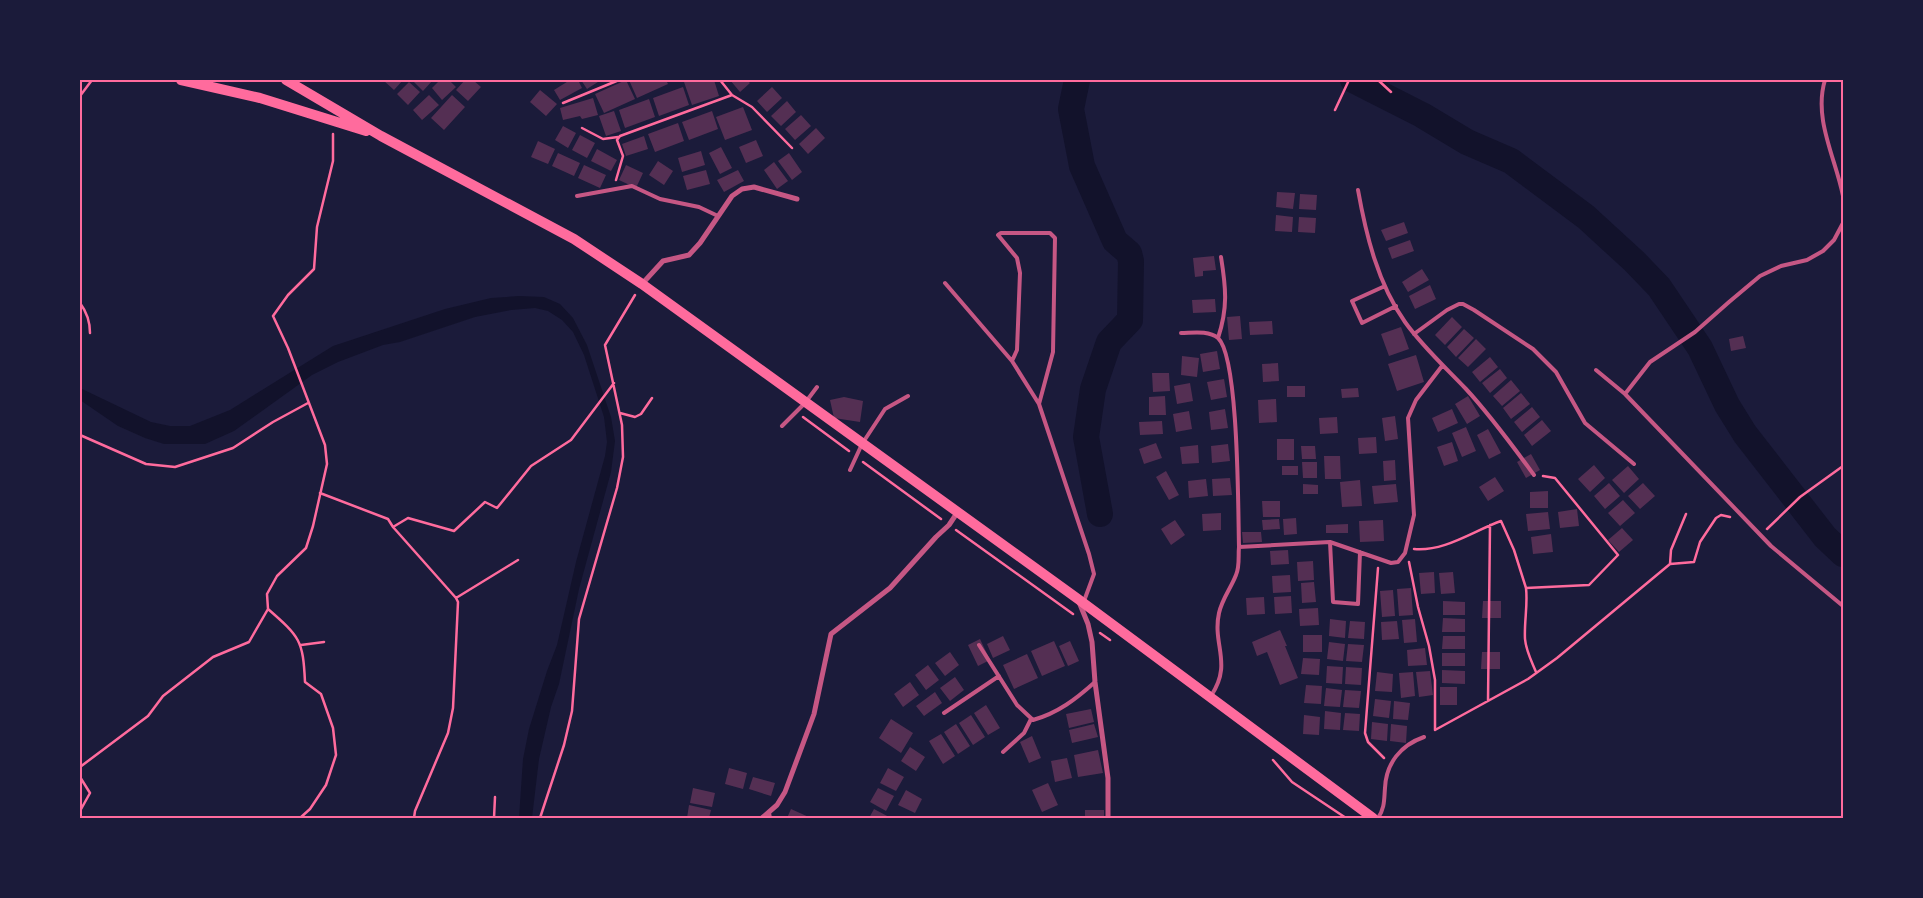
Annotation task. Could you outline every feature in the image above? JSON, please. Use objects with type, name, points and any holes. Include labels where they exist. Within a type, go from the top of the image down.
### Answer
[{"type":"main road","points":[[182,80],[260,98],[381,136]]},
{"type":"main road","points":[[286,80],[381,136],[574,239],[642,284],[1080,601],[1374,818]]},
{"type":"street","points":[[642,284],[663,261],[689,255],[700,244],[732,196],[747,186],[797,199]]},
{"type":"street","points":[[762,818],[770,816],[784,792],[814,714],[831,634],[890,588],[949,525],[957,513]]},
{"type":"street","points":[[1080,601],[1092,642],[1095,682],[1108,778],[1108,818]]},
{"type":"lane","points":[[1825,80],[1821,101],[1824,122],[1843,196]]},
{"type":"lane","points":[[578,196],[632,186],[660,199],[689,204],[718,216]]},
{"type":"lane","points":[[1358,190],[1366,232],[1385,286],[1396,306],[1414,334],[1490,416],[1534,475]]},
{"type":"lane","points":[[1625,394],[1650,362],[1695,332],[1760,276],[1781,266],[1812,258],[1823,251],[1838,234],[1843,223]]},
{"type":"lane","points":[[1012,361],[1016,350],[1020,273],[1017,258],[998,236],[1001,233],[1050,233],[1055,238],[1053,352],[1039,404]]},
{"type":"lane","points":[[1218,338],[1226,294],[1221,258]]},
{"type":"lane","points":[[945,284],[1012,361],[1039,404],[1094,574],[1080,601]]},
{"type":"lane","points":[[1385,286],[1352,301],[1362,323],[1396,306]]},
{"type":"lane","points":[[1414,334],[1446,310],[1459,304],[1474,310],[1533,348],[1556,372],[1585,423],[1634,464]]},
{"type":"lane","points":[[1181,333],[1204,333],[1218,338],[1224,349],[1229,366],[1234,402],[1239,548],[1238,570],[1218,613],[1222,669],[1219,681],[1210,698]]},
{"type":"lane","points":[[1239,548],[1330,542],[1391,563],[1402,559],[1407,549],[1414,507],[1408,418],[1416,400],[1442,366]]},
{"type":"lane","points":[[1596,370],[1625,394],[1771,546],[1843,606]]},
{"type":"lane","points":[[782,426],[805,403],[817,387]]},
{"type":"lane","points":[[850,470],[862,444],[885,410],[908,396]]},
{"type":"lane","points":[[1330,542],[1333,602],[1358,604],[1360,552]]},
{"type":"lane","points":[[979,645],[1019,708],[1031,719],[1055,712],[1076,700],[1095,682]]},
{"type":"lane","points":[[944,713],[998,676]]},
{"type":"lane","points":[[1003,752],[1024,733],[1031,719]]},
{"type":"lane","points":[[1378,818],[1383,811],[1385,780],[1391,763],[1405,746],[1413,741],[1424,738]]},
{"type":"path","points":[[80,96],[92,80]]},
{"type":"path","points":[[563,103],[620,80]]},
{"type":"path","points":[[720,80],[732,96],[752,107],[792,148]]},
{"type":"path","points":[[1335,110],[1349,80]]},
{"type":"path","points":[[1378,80],[1391,92]]},
{"type":"path","points":[[582,128],[603,139],[618,137],[732,96]]},
{"type":"path","points":[[80,767],[148,716],[163,696],[213,658],[249,642],[268,609],[268,594],[277,576],[306,548],[327,464],[325,445],[290,354],[273,316],[288,295],[314,269],[317,227],[333,161],[334,121]]},
{"type":"path","points":[[612,190],[623,156],[618,137]]},
{"type":"path","points":[[540,818],[564,745],[572,711],[579,619],[617,488],[624,457],[620,413],[605,346],[635,295]]},
{"type":"path","points":[[80,303],[90,324],[90,332]]},
{"type":"path","points":[[393,527],[408,518],[454,531],[485,502],[498,508],[532,466],[572,438],[614,383]]},
{"type":"path","points":[[620,413],[635,417],[640,414],[652,398]]},
{"type":"path","points":[[80,435],[146,464],[175,466],[233,448],[308,401]]},
{"type":"path","points":[[796,412],[949,525],[1113,642]]},
{"type":"path","points":[[1760,535],[1800,497],[1843,466]]},
{"type":"path","points":[[1526,588],[1589,585],[1618,555],[1555,478],[1534,475]]},
{"type":"path","points":[[320,492],[388,519],[458,602],[453,708],[448,733],[415,811],[414,818]]},
{"type":"path","points":[[1670,564],[1671,550],[1686,514]]},
{"type":"path","points":[[1424,738],[1536,672],[1670,564],[1694,562],[1700,542],[1716,518],[1721,515],[1733,518],[1740,514]]},
{"type":"path","points":[[1435,730],[1436,698],[1434,674],[1407,549],[1425,550],[1441,546],[1501,521],[1514,550],[1526,588],[1527,614],[1525,638],[1536,672]]},
{"type":"path","points":[[1488,701],[1490,525]]},
{"type":"path","points":[[456,598],[518,560]]},
{"type":"path","points":[[1379,560],[1365,734],[1374,750],[1391,763]]},
{"type":"path","points":[[268,609],[293,632],[301,644],[306,682],[321,694],[333,728],[336,755],[326,785],[310,809],[300,818]]},
{"type":"path","points":[[301,644],[324,642]]},
{"type":"path","points":[[1271,758],[1292,782],[1346,818]]},
{"type":"path","points":[[80,778],[90,793],[80,810]]},
{"type":"path","points":[[494,818],[495,797]]},
{"type":"shaded area","points":[[544,297],[560,304],[573,318],[587,345],[611,417],[615,441],[611,472],[579,589],[559,684],[551,707],[539,759],[532,818],[519,818],[523,759],[529,729],[557,645],[607,442],[604,417],[584,355],[573,332],[562,320],[548,311],[535,308],[511,310],[475,317],[400,342],[383,345],[338,362],[312,375],[234,431],[205,444],[164,444],[145,438],[118,426],[80,400],[80,388],[151,422],[170,426],[190,426],[230,410],[333,346],[445,309],[491,298]]},
{"type":"building","points":[[383,80],[403,80],[394,90]]},
{"type":"building","points":[[412,80],[431,80],[432,81],[423,91]]},
{"type":"building","points":[[440,80],[449,80],[456,87],[442,100],[432,88]]},
{"type":"building","points":[[465,80],[473,80],[481,87],[468,101],[456,90]]},
{"type":"building","points":[[570,80],[578,80],[582,88],[560,100],[554,90]]},
{"type":"building","points":[[581,80],[601,80],[587,89]]},
{"type":"building","points":[[626,80],[635,99],[604,113],[595,94]]},
{"type":"building","points":[[629,80],[666,80],[668,84],[637,98]]},
{"type":"building","points":[[689,80],[714,80],[719,96],[692,105],[684,82]]},
{"type":"building","points":[[730,80],[747,80],[750,83],[740,92]]},
{"type":"building","points":[[409,82],[420,92],[408,105],[397,94]]},
{"type":"building","points":[[683,87],[689,105],[659,116],[653,98]]},
{"type":"building","points":[[772,87],[782,98],[767,112],[757,101]]},
{"type":"building","points":[[540,90],[557,104],[546,116],[530,102]]},
{"type":"building","points":[[429,95],[439,105],[422,120],[413,110]]},
{"type":"building","points":[[452,95],[465,107],[444,130],[431,118]]},
{"type":"building","points":[[593,98],[598,115],[582,119],[580,116],[563,120],[560,108]]},
{"type":"building","points":[[649,99],[655,117],[625,128],[619,110]]},
{"type":"building","points":[[787,101],[796,112],[781,126],[771,116]]},
{"type":"building","points":[[743,107],[752,130],[725,140],[716,117]]},
{"type":"building","points":[[614,111],[621,131],[606,136],[599,116]]},
{"type":"building","points":[[712,111],[718,129],[689,140],[682,122]]},
{"type":"building","points":[[801,115],[811,126],[795,140],[785,129]]},
{"type":"building","points":[[678,123],[684,141],[655,152],[648,134]]},
{"type":"building","points":[[563,126],[576,133],[568,148],[555,140]]},
{"type":"building","points":[[816,128],[825,138],[808,154],[799,144]]},
{"type":"building","points":[[580,135],[595,143],[587,158],[572,150]]},
{"type":"building","points":[[644,136],[648,149],[626,156],[622,144]]},
{"type":"building","points":[[756,140],[763,156],[746,163],[739,147]]},
{"type":"building","points":[[538,141],[555,149],[548,164],[531,157]]},
{"type":"building","points":[[721,147],[732,168],[720,174],[709,153]]},
{"type":"building","points":[[597,149],[617,160],[611,171],[591,161]]},
{"type":"building","points":[[701,151],[705,165],[682,172],[678,158]]},
{"type":"building","points":[[558,153],[580,163],[574,176],[552,166]]},
{"type":"building","points":[[789,153],[802,172],[792,180],[778,161]]},
{"type":"building","points":[[658,161],[673,171],[664,185],[649,175]]},
{"type":"building","points":[[774,162],[788,181],[777,189],[764,170]]},
{"type":"building","points":[[584,165],[606,175],[600,188],[578,178]]},
{"type":"building","points":[[626,165],[643,173],[636,188],[619,180]]},
{"type":"building","points":[[706,170],[710,184],[687,190],[683,176]]},
{"type":"building","points":[[738,170],[744,181],[724,192],[717,180]]},
{"type":"building","points":[[1277,192],[1295,193],[1293,209],[1276,207]]},
{"type":"building","points":[[1300,194],[1317,195],[1316,210],[1299,209]]},
{"type":"building","points":[[1276,215],[1293,217],[1292,232],[1275,231]]},
{"type":"building","points":[[1299,217],[1316,218],[1315,233],[1298,232]]},
{"type":"building","points":[[1404,222],[1408,233],[1386,241],[1381,230]]},
{"type":"building","points":[[1410,240],[1414,251],[1392,259],[1388,248]]},
{"type":"building","points":[[1214,256],[1216,270],[1203,271],[1203,276],[1195,277],[1193,258]]},
{"type":"building","points":[[1422,269],[1429,280],[1408,292],[1402,282]]},
{"type":"building","points":[[1430,285],[1436,299],[1415,309],[1409,296]]},
{"type":"building","points":[[1215,299],[1216,312],[1193,313],[1192,300]]},
{"type":"building","points":[[1240,316],[1242,339],[1229,340],[1227,317]]},
{"type":"building","points":[[1452,317],[1462,327],[1445,345],[1435,335]]},
{"type":"building","points":[[1272,321],[1273,334],[1250,335],[1249,322]]},
{"type":"building","points":[[1401,327],[1409,349],[1389,356],[1381,334]]},
{"type":"building","points":[[1464,329],[1474,338],[1456,357],[1447,347]]},
{"type":"building","points":[[1743,336],[1746,348],[1731,351],[1729,339]]},
{"type":"building","points":[[1476,339],[1486,349],[1468,367],[1458,358]]},
{"type":"building","points":[[1217,351],[1220,369],[1203,372],[1200,354]]},
{"type":"building","points":[[1416,355],[1424,382],[1397,391],[1388,364]]},
{"type":"building","points":[[1182,356],[1199,358],[1197,377],[1181,375]]},
{"type":"building","points":[[1490,357],[1498,367],[1480,382],[1472,372]]},
{"type":"building","points":[[1278,363],[1279,381],[1263,382],[1262,364]]},
{"type":"building","points":[[1500,369],[1507,378],[1490,393],[1482,383]]},
{"type":"building","points":[[1152,373],[1169,373],[1170,391],[1153,392]]},
{"type":"building","points":[[1224,379],[1227,397],[1211,400],[1207,382]]},
{"type":"building","points":[[1511,380],[1520,391],[1502,406],[1493,396]]},
{"type":"building","points":[[1190,383],[1193,401],[1177,404],[1174,386]]},
{"type":"building","points":[[1287,386],[1305,386],[1305,397],[1287,397]]},
{"type":"building","points":[[1358,388],[1359,397],[1342,398],[1341,389]]},
{"type":"building","points":[[1521,393],[1530,404],[1511,419],[1503,408]]},
{"type":"building","points":[[1165,396],[1166,415],[1149,415],[1149,397]]},
{"type":"building","points":[[1468,396],[1480,416],[1467,424],[1455,404]]},
{"type":"building","points":[[844,397],[863,401],[860,422],[834,418],[830,400]]},
{"type":"building","points":[[1276,399],[1277,422],[1259,423],[1258,400]]},
{"type":"building","points":[[1532,407],[1540,417],[1522,432],[1514,422]]},
{"type":"building","points":[[1225,409],[1228,428],[1211,430],[1209,412]]},
{"type":"building","points":[[1452,409],[1458,423],[1438,432],[1432,418]]},
{"type":"building","points":[[1189,411],[1192,429],[1176,432],[1173,414]]},
{"type":"building","points":[[1395,416],[1398,439],[1385,441],[1382,418]]},
{"type":"building","points":[[1337,417],[1338,433],[1320,434],[1319,418]]},
{"type":"building","points":[[1542,420],[1551,431],[1532,446],[1524,435]]},
{"type":"building","points":[[1162,421],[1163,434],[1140,435],[1139,422]]},
{"type":"building","points":[[1466,427],[1476,451],[1462,457],[1452,433]]},
{"type":"building","points":[[1488,429],[1501,453],[1489,459],[1477,435]]},
{"type":"building","points":[[1376,437],[1377,453],[1359,454],[1358,438]]},
{"type":"building","points":[[1277,439],[1294,439],[1294,460],[1277,460]]},
{"type":"building","points":[[1452,442],[1458,461],[1444,466],[1437,447]]},
{"type":"building","points":[[1156,443],[1162,458],[1144,464],[1139,449]]},
{"type":"building","points":[[1228,444],[1230,461],[1212,463],[1211,446]]},
{"type":"building","points":[[1198,445],[1199,463],[1182,464],[1180,447]]},
{"type":"building","points":[[1301,446],[1315,446],[1316,459],[1302,459]]},
{"type":"building","points":[[1531,454],[1540,470],[1526,478],[1517,462]]},
{"type":"building","points":[[1324,456],[1340,456],[1341,479],[1325,479]]},
{"type":"building","points":[[1395,460],[1396,480],[1384,481],[1383,461]]},
{"type":"building","points":[[1302,462],[1317,462],[1317,478],[1303,478]]},
{"type":"building","points":[[1594,465],[1605,478],[1590,492],[1578,479]]},
{"type":"building","points":[[1282,466],[1298,466],[1298,475],[1282,475]]},
{"type":"building","points":[[1628,466],[1639,479],[1624,493],[1612,480]]},
{"type":"building","points":[[1166,471],[1179,495],[1169,500],[1156,477]]},
{"type":"building","points":[[1495,477],[1504,491],[1488,501],[1479,487]]},
{"type":"building","points":[[1230,478],[1232,495],[1213,496],[1212,479]]},
{"type":"building","points":[[1206,479],[1208,496],[1189,498],[1188,481]]},
{"type":"building","points":[[1360,480],[1362,506],[1342,507],[1340,482]]},
{"type":"building","points":[[1609,483],[1620,496],[1605,509],[1594,496]]},
{"type":"building","points":[[1643,483],[1655,496],[1640,509],[1628,496]]},
{"type":"building","points":[[1303,484],[1318,485],[1318,494],[1303,494]]},
{"type":"building","points":[[1396,484],[1398,502],[1374,504],[1372,486]]},
{"type":"building","points":[[1548,491],[1548,508],[1530,508],[1530,492]]},
{"type":"building","points":[[1623,500],[1635,513],[1620,526],[1608,513]]},
{"type":"building","points":[[1262,501],[1280,501],[1280,517],[1263,517]]},
{"type":"building","points":[[1577,509],[1579,526],[1560,528],[1558,512]]},
{"type":"building","points":[[1548,512],[1550,529],[1528,531],[1526,514]]},
{"type":"building","points":[[1221,513],[1221,530],[1203,531],[1202,514]]},
{"type":"building","points":[[1296,518],[1297,534],[1284,535],[1283,519]]},
{"type":"building","points":[[1279,519],[1280,529],[1263,530],[1262,520]]},
{"type":"building","points":[[1175,520],[1185,535],[1171,545],[1161,529]]},
{"type":"building","points":[[1383,520],[1384,541],[1360,542],[1359,521]]},
{"type":"building","points":[[1348,524],[1348,533],[1326,533],[1326,525]]},
{"type":"building","points":[[1622,528],[1633,540],[1619,552],[1608,540]]},
{"type":"building","points":[[1242,532],[1261,532],[1262,542],[1243,543]]},
{"type":"building","points":[[1551,534],[1553,552],[1533,554],[1531,537]]},
{"type":"building","points":[[1288,550],[1289,564],[1271,565],[1270,551]]},
{"type":"building","points":[[1313,561],[1314,580],[1298,581],[1297,562]]},
{"type":"building","points":[[1434,572],[1435,593],[1421,594],[1419,573]]},
{"type":"building","points":[[1453,572],[1455,593],[1441,594],[1439,573]]},
{"type":"building","points":[[1290,575],[1291,592],[1273,593],[1272,576]]},
{"type":"building","points":[[1314,582],[1316,602],[1302,603],[1301,583]]},
{"type":"building","points":[[1411,588],[1413,615],[1399,616],[1397,589]]},
{"type":"building","points":[[1393,590],[1395,616],[1382,617],[1380,591]]},
{"type":"building","points":[[1291,596],[1292,613],[1275,614],[1274,597]]},
{"type":"building","points":[[1264,597],[1265,614],[1247,615],[1246,598]]},
{"type":"building","points":[[1443,601],[1465,602],[1465,615],[1443,615]]},
{"type":"building","points":[[1483,601],[1501,601],[1501,618],[1482,618]]},
{"type":"building","points":[[1318,608],[1319,625],[1300,626],[1299,609]]},
{"type":"building","points":[[1443,618],[1465,619],[1465,632],[1442,632]]},
{"type":"building","points":[[1330,619],[1346,621],[1345,638],[1329,636]]},
{"type":"building","points":[[1415,619],[1417,642],[1404,643],[1402,620]]},
{"type":"building","points":[[1350,621],[1365,622],[1364,639],[1348,638]]},
{"type":"building","points":[[1397,621],[1399,639],[1382,640],[1381,622]]},
{"type":"building","points":[[1280,630],[1298,678],[1280,685],[1267,652],[1257,656],[1252,642]]},
{"type":"building","points":[[1303,635],[1322,635],[1322,652],[1303,652]]},
{"type":"building","points":[[1003,636],[1010,650],[993,658],[987,644]]},
{"type":"building","points":[[1443,636],[1465,636],[1465,649],[1442,649]]},
{"type":"building","points":[[980,639],[990,660],[978,666],[968,645]]},
{"type":"building","points":[[1054,641],[1065,666],[1042,676],[1031,651]]},
{"type":"building","points":[[1070,641],[1079,661],[1068,666],[1059,646]]},
{"type":"building","points":[[1329,642],[1345,644],[1343,661],[1327,659]]},
{"type":"building","points":[[1348,644],[1364,645],[1362,662],[1346,661]]},
{"type":"building","points":[[1425,648],[1427,665],[1408,666],[1407,650]]},
{"type":"building","points":[[950,652],[959,665],[945,676],[935,663]]},
{"type":"building","points":[[1482,652],[1500,652],[1500,669],[1481,669]]},
{"type":"building","points":[[1442,653],[1465,653],[1465,666],[1442,666]]},
{"type":"building","points":[[1027,654],[1038,678],[1014,689],[1003,665]]},
{"type":"building","points":[[1303,658],[1320,659],[1319,675],[1301,674]]},
{"type":"building","points":[[928,665],[939,680],[926,690],[915,675]]},
{"type":"building","points":[[1327,666],[1343,667],[1342,684],[1326,683]]},
{"type":"building","points":[[1346,667],[1362,668],[1361,685],[1345,684]]},
{"type":"building","points":[[1442,670],[1465,671],[1465,684],[1442,683]]},
{"type":"building","points":[[1430,671],[1433,695],[1419,697],[1416,672]]},
{"type":"building","points":[[1377,672],[1393,674],[1392,692],[1375,691]]},
{"type":"building","points":[[1413,672],[1415,696],[1401,698],[1399,673]]},
{"type":"building","points":[[955,677],[964,690],[950,701],[940,688]]},
{"type":"building","points":[[910,682],[919,695],[903,707],[894,694]]},
{"type":"building","points":[[1306,685],[1322,686],[1321,704],[1304,703]]},
{"type":"building","points":[[1440,687],[1457,687],[1457,705],[1440,705]]},
{"type":"building","points":[[1326,688],[1342,690],[1340,707],[1324,706]]},
{"type":"building","points":[[1345,690],[1361,691],[1359,708],[1343,707]]},
{"type":"building","points":[[935,692],[942,703],[924,716],[916,706]]},
{"type":"building","points":[[1375,699],[1391,701],[1389,718],[1373,716]]},
{"type":"building","points":[[1394,701],[1410,703],[1408,720],[1393,719]]},
{"type":"building","points":[[986,705],[1000,728],[988,735],[974,713]]},
{"type":"building","points":[[1091,709],[1094,722],[1069,728],[1066,714]]},
{"type":"building","points":[[1325,711],[1341,713],[1340,730],[1324,729]]},
{"type":"building","points":[[1345,713],[1360,714],[1359,731],[1343,730]]},
{"type":"building","points":[[971,715],[985,737],[973,745],[959,723]]},
{"type":"building","points":[[1304,715],[1320,717],[1319,735],[1303,734]]},
{"type":"building","points":[[891,719],[913,733],[901,753],[879,738]]},
{"type":"building","points":[[1372,722],[1388,724],[1387,741],[1371,739]]},
{"type":"building","points":[[956,724],[970,746],[958,754],[944,732]]},
{"type":"building","points":[[1094,724],[1098,737],[1072,743],[1069,730]]},
{"type":"building","points":[[1391,724],[1407,726],[1406,743],[1390,741]]},
{"type":"building","points":[[941,734],[955,756],[943,764],[929,741]]},
{"type":"building","points":[[1032,736],[1041,758],[1029,763],[1020,742]]},
{"type":"building","points":[[910,747],[925,757],[916,771],[901,761]]},
{"type":"building","points":[[1098,750],[1103,773],[1078,777],[1074,755]]},
{"type":"building","points":[[1067,758],[1072,778],[1055,782],[1051,761]]},
{"type":"building","points":[[729,768],[747,773],[743,789],[725,784]]},
{"type":"building","points":[[888,768],[904,777],[896,791],[880,783]]},
{"type":"building","points":[[753,777],[775,783],[771,796],[749,789]]},
{"type":"building","points":[[1048,783],[1058,805],[1042,812],[1032,790]]},
{"type":"building","points":[[693,788],[715,793],[712,807],[690,803]]},
{"type":"building","points":[[878,788],[894,796],[886,811],[870,802]]},
{"type":"building","points":[[906,790],[922,799],[915,813],[898,805]]},
{"type":"building","points":[[689,805],[711,810],[709,818],[687,818]]},
{"type":"building","points":[[791,809],[811,818],[787,818]]},
{"type":"building","points":[[874,809],[891,818],[869,818]]},
{"type":"building","points":[[1085,810],[1104,810],[1104,818],[1085,818]]},
{"type":"waterway","points":[[1077,80],[1071,109],[1082,166],[1115,241],[1129,253],[1131,261],[1130,320],[1109,342],[1093,389],[1086,437],[1100,514]]},
{"type":"waterway","points":[[1353,80],[1422,115],[1467,142],[1511,161],[1586,217],[1634,261],[1659,287],[1700,348],[1727,405],[1745,434],[1825,537],[1843,554]]}]
